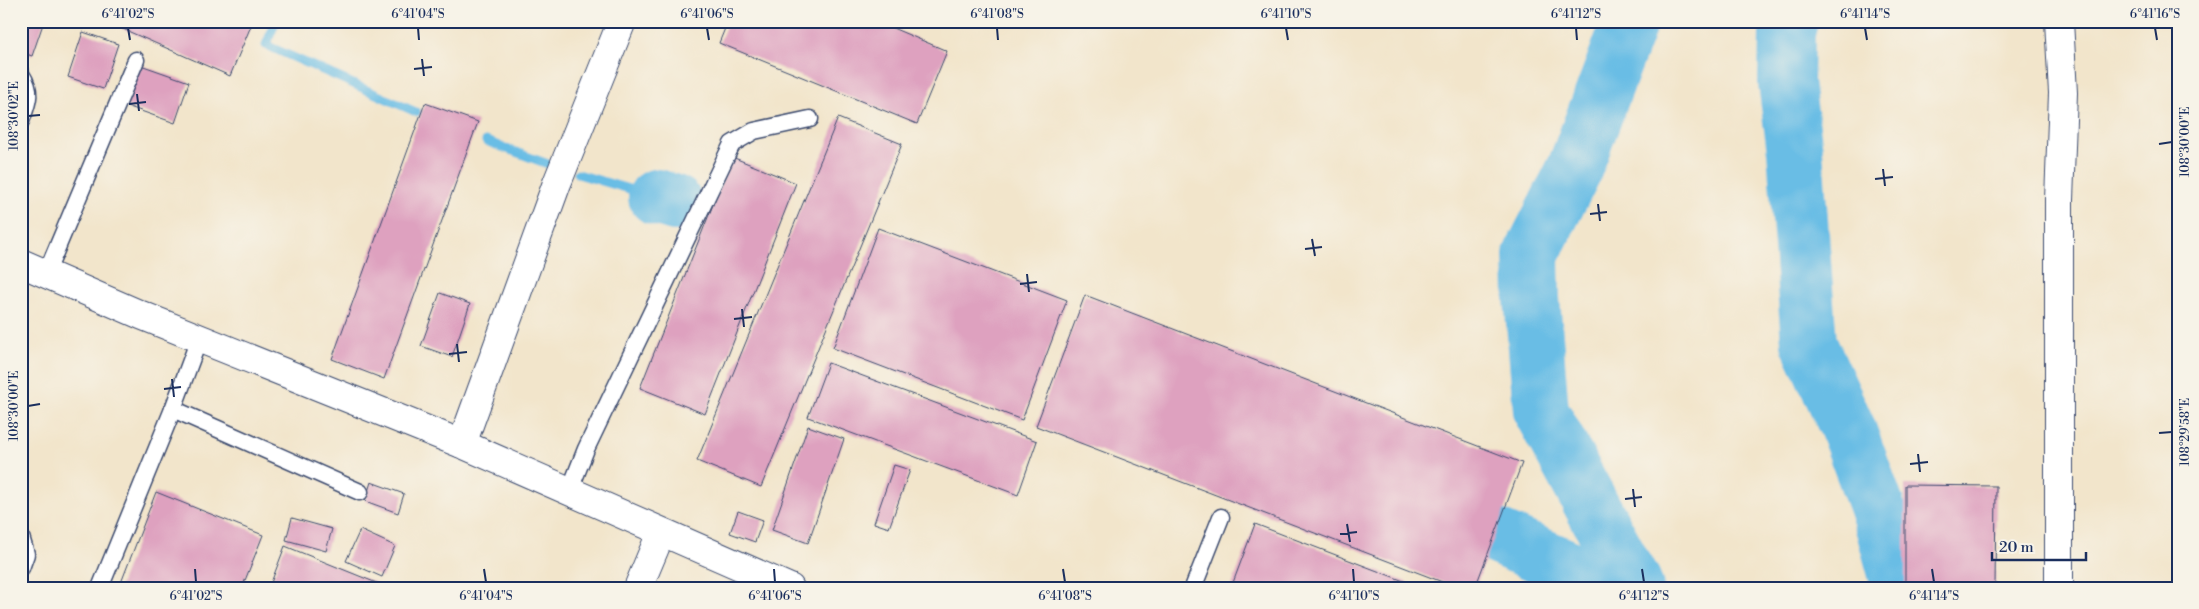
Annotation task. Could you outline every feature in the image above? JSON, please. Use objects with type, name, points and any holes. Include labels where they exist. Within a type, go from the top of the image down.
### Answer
[{"type":"street","points":[[462,444],[557,183],[622,21]]},
{"type":"street","points":[[2059,21],[2063,93],[2059,200],[2059,588]]},
{"type":"street","points":[[21,262],[199,339],[462,444],[790,588]]},
{"type":"street","points":[[638,588],[661,533]]},
{"type":"lane","points":[[46,274],[136,60]]},
{"type":"lane","points":[[21,74],[29,85],[27,103],[21,121]]},
{"type":"lane","points":[[569,492],[586,449],[732,144],[754,131],[810,119]]},
{"type":"lane","points":[[100,588],[173,409],[199,339]]},
{"type":"lane","points":[[173,409],[360,492]]},
{"type":"lane","points":[[1193,588],[1221,517]]},
{"type":"lane","points":[[21,537],[26,554],[21,568]]},
{"type":"building","points":[[21,21],[44,21],[32,56],[21,52]]},
{"type":"building","points":[[116,21],[253,21],[230,76],[114,25]]},
{"type":"building","points":[[728,21],[876,21],[947,51],[917,124],[719,43]]},
{"type":"building","points":[[83,32],[118,44],[103,89],[68,77]]},
{"type":"building","points":[[135,63],[189,82],[175,123],[121,104]]},
{"type":"building","points":[[425,103],[478,122],[384,379],[332,359]]},
{"type":"building","points":[[838,118],[902,144],[761,487],[697,461]]},
{"type":"building","points":[[732,157],[796,183],[705,414],[640,388]]},
{"type":"building","points":[[878,228],[1067,300],[1022,420],[833,348]]},
{"type":"building","points":[[440,293],[470,304],[452,357],[421,346]]},
{"type":"building","points":[[1085,295],[1522,463],[1475,588],[1458,588],[1036,426]]},
{"type":"building","points":[[828,363],[1037,441],[1018,495],[808,417]]},
{"type":"building","points":[[808,426],[844,439],[808,543],[772,530]]},
{"type":"building","points":[[894,465],[910,470],[889,528],[874,523]]},
{"type":"building","points":[[371,482],[404,494],[398,513],[365,501]]},
{"type":"building","points":[[1905,485],[1996,486],[1995,588],[1905,588]]},
{"type":"building","points":[[156,492],[263,535],[242,588],[119,588]]},
{"type":"building","points":[[738,511],[763,520],[755,542],[730,533]]},
{"type":"building","points":[[292,518],[332,529],[326,551],[286,540]]},
{"type":"building","points":[[1255,524],[1422,588],[1231,588]]},
{"type":"building","points":[[360,530],[395,546],[382,577],[346,561]]},
{"type":"building","points":[[285,546],[389,588],[269,588]]},
{"type":"waterway","points":[[276,21],[266,45],[416,112]]},
{"type":"waterway","points":[[1630,21],[1574,170],[1531,255],[1532,298],[1541,411],[1636,588]]},
{"type":"waterway","points":[[1790,21],[1787,33],[1786,83],[1795,151],[1809,343],[1848,429],[1881,519],[1900,588]]},
{"type":"waterway","points":[[486,141],[548,164]]},
{"type":"waterway","points":[[578,174],[656,197]]},
{"type":"waterway","points":[[656,197],[675,203]]},
{"type":"waterway","points":[[1497,537],[1597,580],[1634,582]]}]
